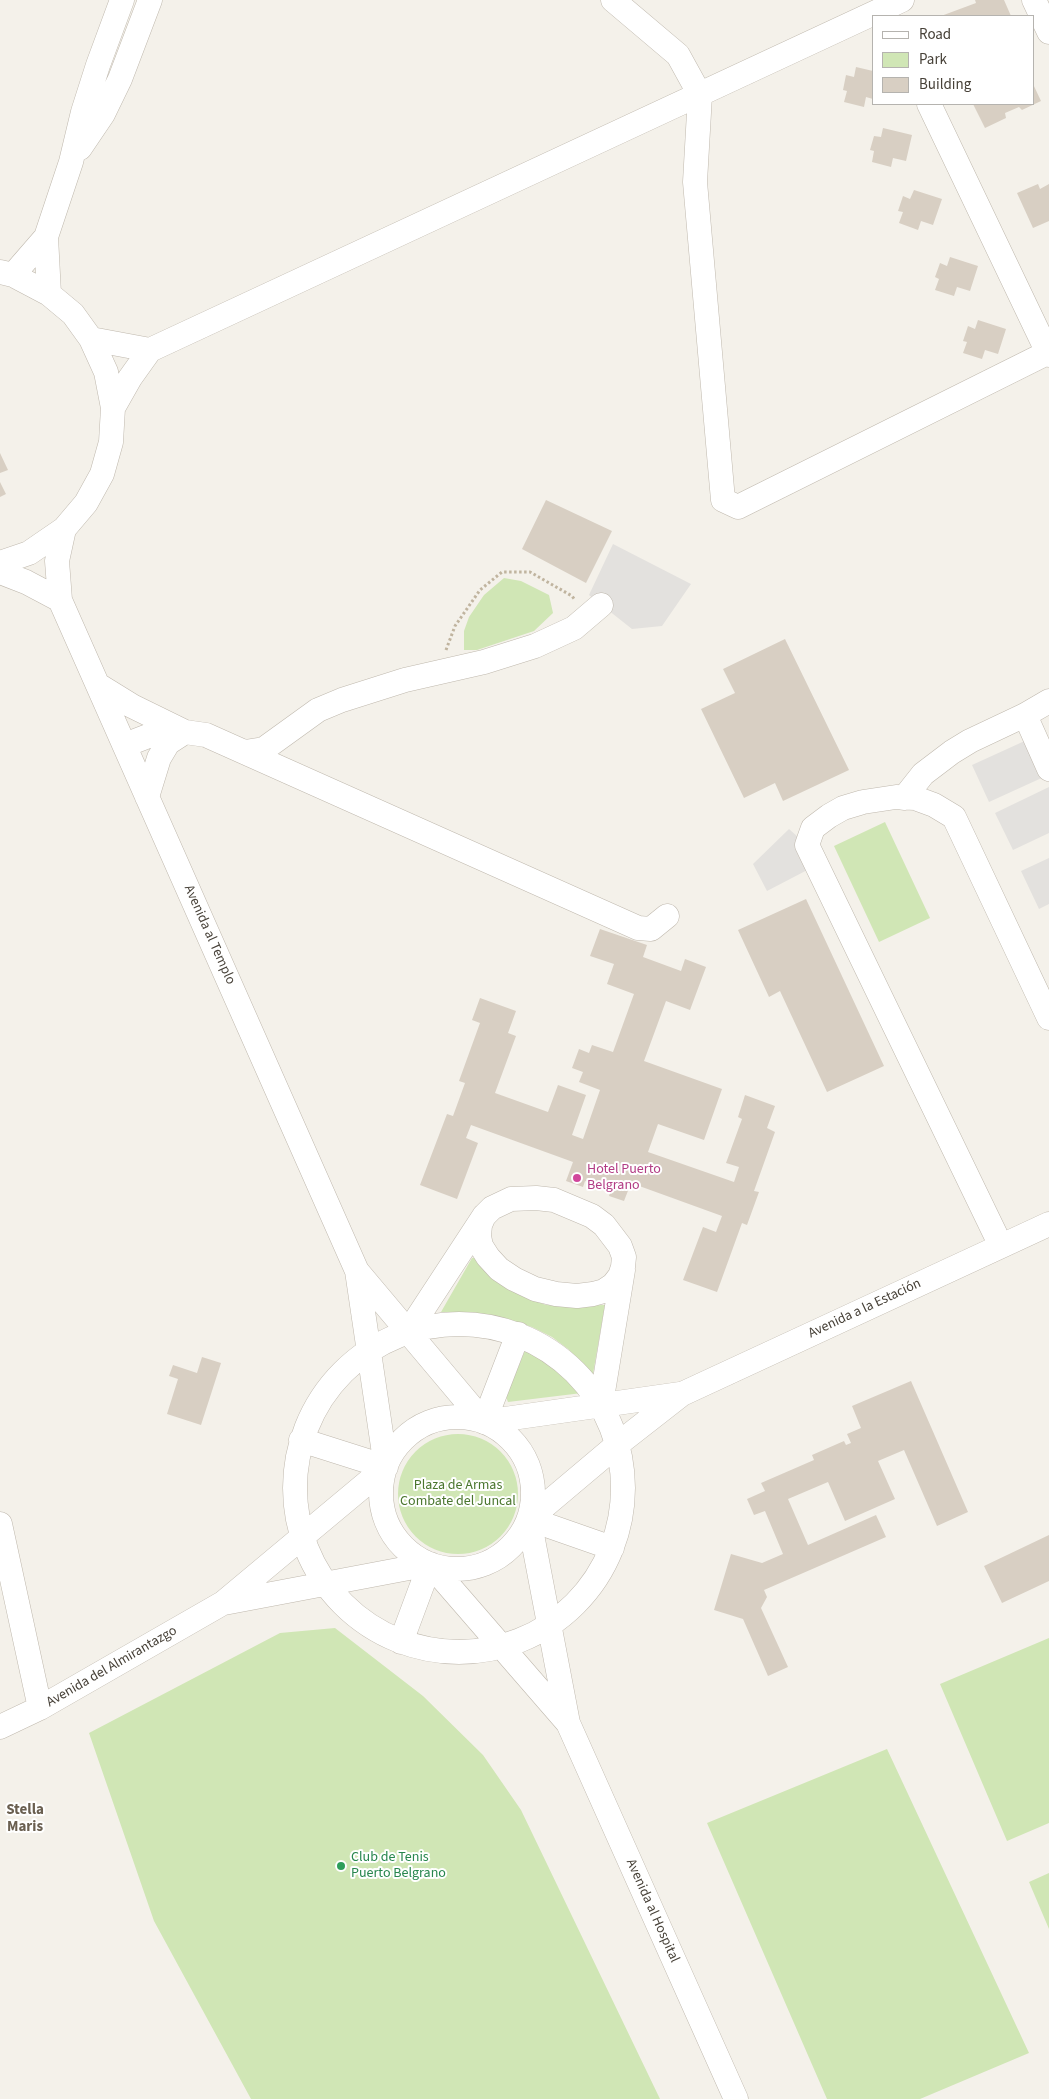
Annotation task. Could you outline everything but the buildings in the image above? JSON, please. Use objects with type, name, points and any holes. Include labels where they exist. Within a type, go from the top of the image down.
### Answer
[{"type":"street","points":[[49,294],[46,237],[70,162],[83,112],[122,0]]},
{"type":"street","points":[[70,162],[102,114],[120,79],[150,0]]},
{"type":"street","points":[[614,0],[678,55],[700,95],[695,182],[723,500],[738,507],[1049,353],[929,105]]},
{"type":"street","points":[[1034,0],[1049,32]]},
{"type":"street","points":[[113,408],[130,378],[150,350],[888,6]]},
{"type":"street","points":[[0,563],[29,553],[64,529],[86,503],[102,474],[111,442],[113,408],[106,372],[91,338],[72,314],[49,294],[7,274],[46,237]]},
{"type":"street","points":[[91,338],[150,350]]},
{"type":"street","name":"Avenida al Templo","points":[[64,529],[57,561],[60,600],[357,1271]]},
{"type":"street","points":[[0,572],[26,582],[60,600]]},
{"type":"street","points":[[245,752],[264,749],[318,710],[342,700],[405,680],[484,662],[535,646],[574,628],[593,611]]},
{"type":"street","points":[[98,685],[132,706],[185,732]]},
{"type":"street","points":[[904,798],[923,774],[952,752],[970,741],[1025,715],[1049,700]]},
{"type":"street","points":[[1025,715],[1049,769]]},
{"type":"street","points":[[147,797],[159,758],[168,743],[185,732]]},
{"type":"street","points":[[125,745],[156,733],[185,732],[206,734],[638,928],[652,929],[667,916]]},
{"type":"street","points":[[1002,1246],[807,845],[813,828],[843,808],[863,802],[904,798],[914,798],[934,805],[954,817],[1049,1018]]},
{"type":"street","points":[[408,1332],[484,1216],[492,1208],[511,1199],[536,1198],[568,1204],[592,1216],[604,1225],[620,1246],[624,1257],[601,1404]]},
{"type":"street","points":[[484,1216],[480,1225],[479,1236],[481,1246],[488,1257],[499,1269],[535,1289],[577,1296],[604,1291],[613,1286],[620,1276],[623,1267]]},
{"type":"street","name":"Avenida a la Estación","points":[[682,1394],[1049,1224]]},
{"type":"street","points":[[357,1271],[484,1422]]},
{"type":"street","points":[[357,1271],[386,1467]]},
{"type":"street","points":[[469,1324],[498,1328],[518,1334],[554,1353],[572,1368],[601,1404],[618,1444],[622,1464],[624,1493],[619,1528],[612,1548],[598,1576],[567,1612],[531,1636],[503,1646],[476,1651],[445,1652],[400,1642],[364,1622],[342,1604],[324,1583],[314,1567],[302,1537],[294,1496],[301,1440],[314,1409],[345,1369],[368,1350],[391,1338],[440,1325],[469,1324]]},
{"type":"street","points":[[484,1422],[518,1334]]},
{"type":"street","points":[[484,1422],[682,1394]]},
{"type":"street","points":[[529,1519],[618,1444],[682,1394]]},
{"type":"street","points":[[223,1603],[430,1564],[462,1569],[489,1562],[512,1547],[529,1519],[534,1496],[531,1472],[521,1451],[509,1438],[495,1427],[484,1422],[455,1418],[426,1424],[401,1442],[386,1467],[382,1485],[382,1503],[390,1529],[407,1550],[430,1564],[568,1723]]},
{"type":"street","points":[[301,1440],[386,1467]]},
{"type":"street","points":[[223,1603],[386,1467]]},
{"type":"street","points":[[529,1519],[612,1548]]},
{"type":"street","points":[[529,1519],[568,1723]]},
{"type":"street","points":[[0,1524],[40,1708]]},
{"type":"street","points":[[400,1642],[430,1564]]},
{"type":"street","name":"Avenida del Almirantazgo","points":[[0,1727],[40,1708],[223,1603]]},
{"type":"street","name":"Avenida al Hospital","points":[[568,1723],[736,2099]]},
{"type":"path","points":[[438,673],[455,626],[480,590],[502,572],[530,572],[572,596],[593,611]]},
{"type":"green space","points":[[504,578],[521,581],[549,595],[553,613],[534,631],[477,650],[464,650],[464,631],[469,617],[484,595]]},
{"type":"green space","points":[[885,822],[930,918],[879,942],[834,846]]},
{"type":"green space","points":[[472,1258],[475,1258],[492,1277],[506,1288],[546,1305],[605,1305],[593,1374],[568,1349],[552,1337],[532,1327],[490,1315],[441,1312]]},
{"type":"green space","points":[[530,1346],[568,1370],[584,1388],[582,1393],[508,1402],[506,1397],[526,1348]]},
{"type":"green space","name":"Plaza de Armas Combate del Juncal","points":[[458,1434],[481,1438],[501,1451],[514,1471],[518,1494],[514,1517],[501,1537],[481,1550],[458,1554],[435,1550],[415,1537],[402,1517],[398,1494],[402,1471],[415,1451],[435,1438]]},
{"type":"green space","name":"Club de Tenis Puerto Belgrano","points":[[335,1628],[423,1696],[483,1755],[521,1810],[660,2099],[251,2099],[154,1921],[89,1733],[280,1633]]},
{"type":"green space","points":[[1049,1638],[1049,1823],[1007,1841],[940,1684]]},
{"type":"green space","points":[[887,1749],[1029,2053],[920,2099],[827,2099],[707,1823]]},
{"type":"green space","points":[[1049,1873],[1049,1929],[1029,1882]]},
{"type":"shaded area","points":[[613,544],[691,584],[662,626],[632,629],[589,595]]},
{"type":"shaded area","points":[[1029,739],[1046,776],[989,802],[972,765]]},
{"type":"shaded area","points":[[1049,787],[1049,833],[1013,850],[995,813]]},
{"type":"shaded area","points":[[789,829],[807,845],[815,866],[767,891],[753,864]]},
{"type":"shaded area","points":[[1049,858],[1049,904],[1039,909],[1021,871]]},
{"type":"place","name":"Hotel Puerto Belgrano","points":[[577,1178]]},
{"type":"place","name":"Club de Tenis Puerto Belgrano","points":[[341,1866]]},
{"type":"district","name":"Stella Maris","points":[[25,1820]]}]
